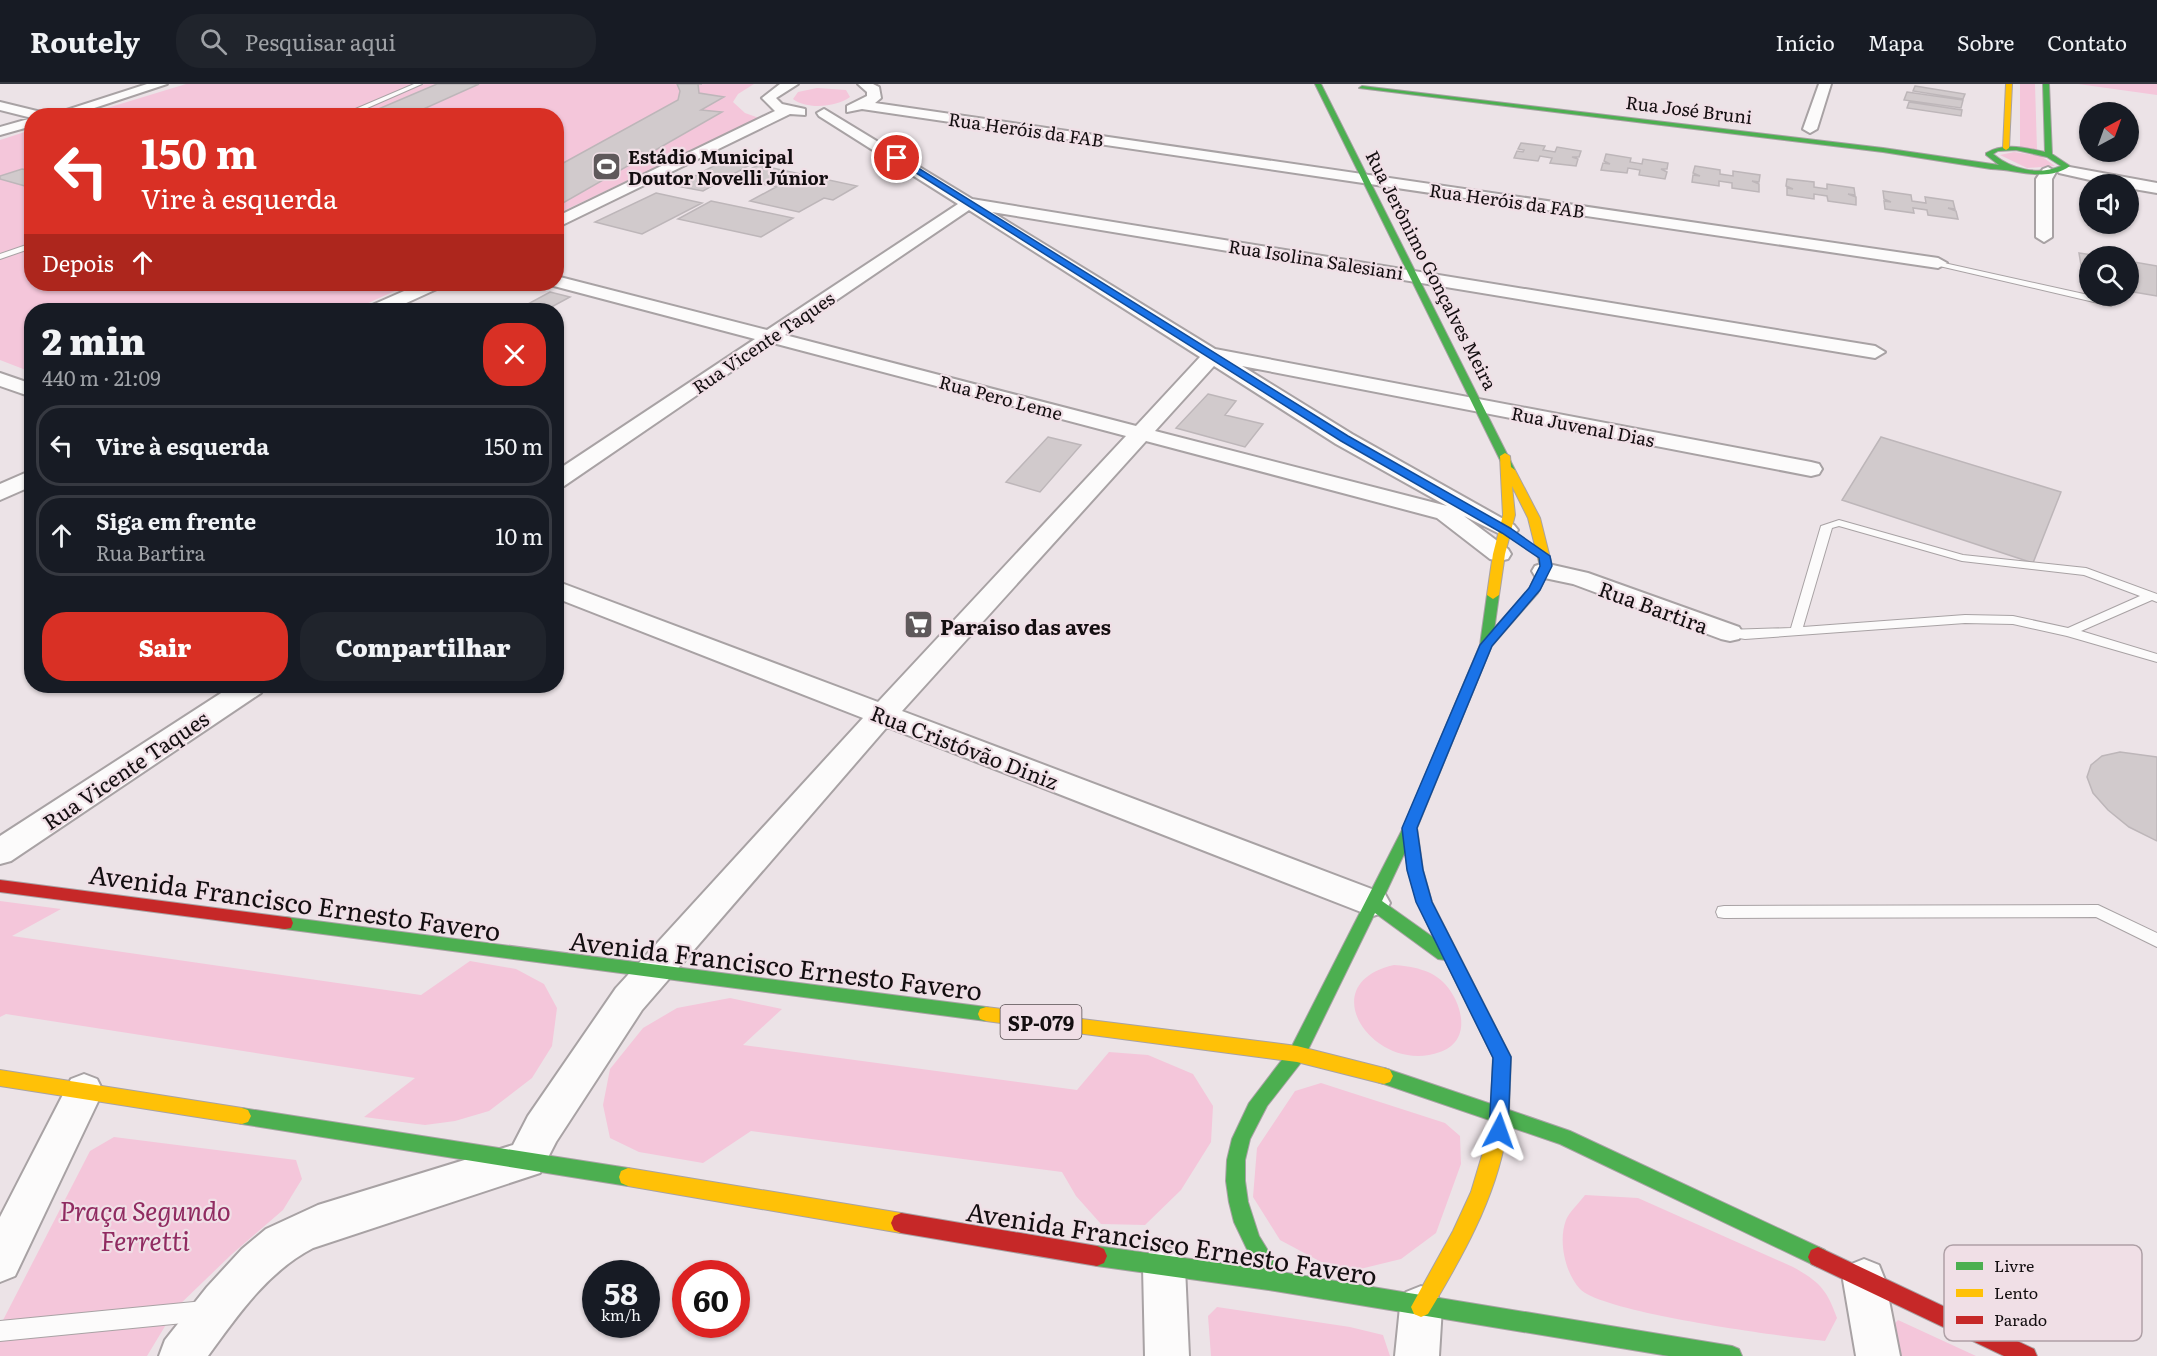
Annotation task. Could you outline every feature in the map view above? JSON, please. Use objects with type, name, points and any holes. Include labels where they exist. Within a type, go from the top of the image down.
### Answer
[{"type":"street","points":[[81,108],[161,84]]},
{"type":"street","points":[[792,84],[779,89],[769,98],[771,103],[787,110],[824,113],[870,102],[876,94],[864,84]]},
{"type":"street","name":"Rua José Bruni","points":[[1319,84],[1346,91],[1883,150],[1991,167],[2048,172],[2064,170]]},
{"type":"street","name":"Rua José Bruni","points":[[1418,84],[1946,145]]},
{"type":"street","points":[[1810,129],[1825,84]]},
{"type":"street","points":[[2006,148],[2009,84]]},
{"type":"street","points":[[2046,84],[2049,155]]},
{"type":"street","name":"Rua Jerônimo Gonçalves Meira","points":[[1346,91],[1367,180],[1505,456],[1533,518],[1528,551],[1534,590],[1486,645]]},
{"type":"street","name":"Rua Heróis da FAB","points":[[862,105],[1938,263]]},
{"type":"street","points":[[0,106],[24,112]]},
{"type":"street","points":[[564,220],[787,110]]},
{"type":"street","name":"Rua Bartira","points":[[824,113],[1344,439],[1528,551],[1579,578],[1730,633]]},
{"type":"street","points":[[0,131],[24,124]]},
{"type":"street","points":[[2011,167],[1991,158],[1986,150],[2006,148],[2049,155],[2064,163],[2064,170],[2157,188]]},
{"type":"street","points":[[2044,237],[2044,179],[2048,172]]},
{"type":"street","name":"Rua Isolina Salesiani","points":[[969,203],[1875,352]]},
{"type":"street","name":"Rua Vicente Taques","points":[[564,476],[969,203]]},
{"type":"street","name":"Rua Pero Leme","points":[[564,283],[1445,513]]},
{"type":"street","points":[[392,303],[418,291]]},
{"type":"street","points":[[181,1356],[214,1310],[269,1252],[318,1225],[526,1160],[542,1129],[629,999],[655,973],[883,714],[1213,355]]},
{"type":"street","name":"Rua Juvenal Dias","points":[[1213,355],[1811,469]]},
{"type":"street","points":[[0,379],[24,388]]},
{"type":"street","name":"Rua Bartira","points":[[1344,439],[1506,559]]},
{"type":"street","name":"Rua Jerônimo Gonçalves Meira","points":[[1505,456],[1509,515],[1528,551]]},
{"type":"street","points":[[0,493],[24,481]]},
{"type":"street","name":"Rua Jerônimo Gonçalves Meira","points":[[1275,1281],[1250,1243],[1238,1204],[1235,1162],[1245,1126],[1266,1092],[1297,1054],[1374,903],[1410,828],[1486,645],[1506,559],[1528,551]]},
{"type":"street","name":"Rua Cristóvão Diniz","points":[[564,591],[1374,903]]},
{"type":"street","name":"Rua Vicente Taques","points":[[0,852],[239,693]]},
{"type":"street","name":"Rua Jerônimo Gonçalves Meira","points":[[1410,828],[1415,870],[1424,902],[1502,1057],[1497,1148],[1483,1196],[1461,1241],[1421,1307]]},
{"type":"street","name":"Avenida Francisco Ernesto Favero","points":[[0,886],[655,973],[1297,1054],[1387,1077],[1564,1137],[1944,1317]]},
{"type":"street","points":[[1374,903],[1403,922],[1452,961]]},
{"type":"street","name":"Avenida Francisco Ernesto Favero","points":[[0,1078],[526,1160],[1164,1266],[1275,1281],[1421,1307],[1732,1356]]},
{"type":"street","points":[[0,1261],[84,1091]]},
{"type":"street","points":[[1164,1266],[1167,1356]]},
{"type":"street","points":[[1864,1280],[1878,1356]]},
{"type":"street","points":[[1417,1356],[1421,1307]]},
{"type":"street","name":"Avenida Francisco Ernesto Favero","points":[[1995,1341],[2027,1356]]},
{"type":"lane","points":[[361,108],[419,84]]},
{"type":"lane","points":[[0,257],[24,248]]},
{"type":"lane","points":[[1938,263],[2079,296]]},
{"type":"lane","points":[[1796,631],[1827,526],[1832,523],[1839,523],[1962,558],[2086,572],[2154,597]]},
{"type":"lane","points":[[2069,632],[2154,597]]},
{"type":"lane","points":[[1730,633],[1745,635],[1965,619],[2013,620],[2069,632],[2157,658]]},
{"type":"lane","points":[[1724,912],[2098,911],[2157,940]]},
{"type":"lane","points":[[0,1331],[214,1310]]},
{"type":"green space","name":"Estádio Municipal Doutor Novelli Júnior","points":[[186,84],[754,84],[738,94],[733,102],[745,113],[759,118],[564,211],[564,108],[107,108]]},
{"type":"green space","points":[[2020,84],[2035,84],[2037,150],[2020,147]]},
{"type":"green space","points":[[2078,84],[2157,84],[2157,95]]},
{"type":"green space","points":[[817,88],[846,90],[850,97],[838,103],[822,106],[806,105],[793,99],[798,92]]},
{"type":"green space","points":[[24,132],[24,291],[395,291],[368,303],[24,303],[24,369],[0,360],[0,140]]},
{"type":"green space","points":[[2014,152],[2041,156],[2055,166],[2027,168],[2000,155]]},
{"type":"green space","points":[[0,901],[61,909],[12,936],[421,995],[470,961],[516,969],[544,984],[557,1008],[552,1046],[532,1078],[489,1111],[455,1121],[425,1125],[364,1117],[415,1078],[6,1014],[0,1017]]},
{"type":"green space","points":[[1394,965],[1428,972],[1440,979],[1451,992],[1460,1011],[1461,1021],[1457,1040],[1450,1047],[1440,1052],[1416,1056],[1394,1051],[1375,1040],[1361,1025],[1355,1007],[1357,990],[1369,975]]},
{"type":"green space","points":[[730,998],[782,1009],[743,1045],[1077,1090],[1109,1052],[1148,1055],[1193,1074],[1213,1106],[1211,1142],[1181,1190],[1145,1225],[1101,1224],[1076,1196],[1062,1172],[751,1131],[703,1163],[639,1152],[610,1138],[603,1105],[610,1069],[643,1028],[677,1008]]},
{"type":"green space","points":[[1321,1083],[1445,1123],[1460,1136],[1461,1164],[1436,1233],[1401,1259],[1356,1270],[1325,1264],[1280,1240],[1253,1197],[1257,1148],[1295,1091]]},
{"type":"green space","name":"Praça Segundo Ferretti","points":[[114,1137],[296,1160],[302,1179],[283,1210],[232,1254],[176,1308],[147,1356],[0,1356],[0,1326],[90,1151]]},
{"type":"green space","points":[[1585,1195],[1638,1198],[1802,1272],[1816,1282],[1826,1294],[1837,1318],[1825,1341],[1773,1335],[1657,1315],[1595,1298],[1580,1289],[1567,1266],[1563,1237],[1567,1217]]},
{"type":"green space","points":[[1217,1307],[1350,1327],[1383,1335],[1390,1356],[1211,1356],[1208,1316]]},
{"type":"green space","points":[[1898,1320],[1976,1356],[1883,1356],[1887,1332]]},
{"type":"building","points":[[437,84],[479,84],[426,108],[381,108]]},
{"type":"building","points":[[677,84],[698,84],[699,93],[724,97],[701,110],[722,112],[564,202],[564,163],[678,100],[680,91]]},
{"type":"building","points":[[1915,86],[1965,94],[1963,99],[1913,91]]},
{"type":"building","points":[[1907,92],[1963,100],[1961,108],[1904,100]]},
{"type":"building","points":[[1909,102],[1962,110],[1961,116],[1907,108]]},
{"type":"building","points":[[1521,143],[1545,146],[1543,150],[1555,152],[1557,147],[1581,151],[1579,157],[1572,157],[1578,159],[1576,166],[1550,163],[1552,158],[1540,156],[1538,161],[1514,158],[1517,151],[1523,152],[1524,150],[1518,149]]},
{"type":"building","points":[[1606,154],[1631,158],[1630,162],[1642,164],[1643,159],[1668,163],[1667,169],[1661,169],[1667,172],[1665,179],[1639,175],[1640,170],[1628,168],[1627,173],[1601,170],[1603,163],[1610,164],[1604,161]]},
{"type":"building","points":[[723,161],[748,166],[703,191],[676,186]]},
{"type":"building","points":[[758,165],[857,186],[833,200],[824,198],[799,212],[750,201],[776,187],[733,178]]},
{"type":"building","points":[[1695,166],[1720,170],[1720,174],[1733,176],[1733,171],[1760,175],[1759,182],[1752,181],[1759,184],[1759,192],[1732,188],[1732,183],[1719,181],[1719,186],[1692,182],[1693,175],[1700,176],[1693,173]]},
{"type":"building","points":[[24,169],[24,186],[0,179],[0,176]]},
{"type":"building","points":[[1787,179],[1814,182],[1814,187],[1827,189],[1827,184],[1854,188],[1855,195],[1848,194],[1856,197],[1856,205],[1828,201],[1827,196],[1814,194],[1814,199],[1787,195],[1787,188],[1793,189],[1786,186]]},
{"type":"building","points":[[1883,191],[1911,195],[1912,201],[1926,203],[1925,197],[1953,201],[1955,209],[1948,208],[1956,211],[1958,219],[1928,215],[1927,210],[1913,208],[1914,213],[1885,209],[1884,201],[1891,202],[1884,199]]},
{"type":"building","points":[[656,193],[702,203],[642,234],[595,222]]},
{"type":"building","points":[[711,201],[793,218],[761,237],[678,219]]},
{"type":"building","points":[[2139,263],[2157,266],[2157,296],[2139,293]]},
{"type":"building","points":[[550,292],[570,297],[559,303],[530,303]]},
{"type":"building","points":[[1208,394],[1236,401],[1225,415],[1263,424],[1245,447],[1176,428]]},
{"type":"building","points":[[1048,437],[1081,445],[1040,492],[1006,482]]},
{"type":"building","points":[[1881,437],[2061,492],[2033,563],[1842,500]]},
{"type":"building","points":[[2120,752],[2157,757],[2157,841],[2129,827],[2108,810],[2093,793],[2087,777],[2091,765],[2102,756]]},
{"type":"traffic: fast","points":[[1318,84],[1510,470]]},
{"type":"traffic: fast","points":[[2046,84],[2049,155]]},
{"type":"traffic: fast","points":[[1362,88],[1883,150],[1991,167],[2011,167]]},
{"type":"traffic: fast","points":[[2016,148],[2049,155],[2066,166],[2047,172],[2026,172],[2005,165],[1988,154],[1997,149],[2016,148]]},
{"type":"traffic: fast","points":[[1297,1054],[1410,828],[1486,645],[1493,595]]},
{"type":"traffic: fast","points":[[1410,828],[1415,870],[1424,902],[1502,1057],[1500,1115]]},
{"type":"traffic: fast","points":[[1373,903],[1444,954]]},
{"type":"traffic: fast","points":[[285,923],[986,1014]]},
{"type":"traffic: fast","points":[[1275,1281],[1252,1242],[1244,1222],[1235,1181],[1236,1160],[1250,1117],[1266,1092],[1297,1054]]},
{"type":"traffic: fast","points":[[1384,1076],[1564,1137],[1818,1257]]},
{"type":"traffic: fast","points":[[242,1116],[628,1177]]},
{"type":"traffic: fast","points":[[1097,1256],[1275,1281],[1732,1356]]},
{"type":"traffic: slow","points":[[2006,148],[2009,84]]},
{"type":"traffic: slow","points":[[1493,595],[1499,554],[1509,515],[1505,456]]},
{"type":"traffic: slow","points":[[1486,645],[1534,590],[1546,566],[1534,518],[1510,470]]},
{"type":"traffic: slow","points":[[986,1014],[1297,1054],[1384,1076]]},
{"type":"traffic: slow","points":[[0,1078],[242,1116]]},
{"type":"traffic: slow","points":[[1421,1307],[1448,1261],[1481,1192],[1489,1168],[1500,1115]]},
{"type":"traffic: slow","points":[[628,1177],[901,1223]]},
{"type":"traffic: jam","points":[[0,886],[285,923]]},
{"type":"traffic: jam","points":[[901,1223],[1097,1256]]},
{"type":"traffic: jam","points":[[1818,1257],[1944,1317]]},
{"type":"traffic: jam","points":[[1995,1341],[2027,1356]]},
{"type":"place","name":"Estádio Municipal Doutor Novelli Júnior","points":[[607,166]]},
{"type":"place","name":"Paraiso das aves","points":[[919,625]]},
{"type":"route","points":[[897,158],[1344,439],[1506,530],[1545,556],[1546,566],[1534,590],[1486,645],[1410,828],[1415,870],[1424,902],[1502,1057],[1499,1131]]}]
